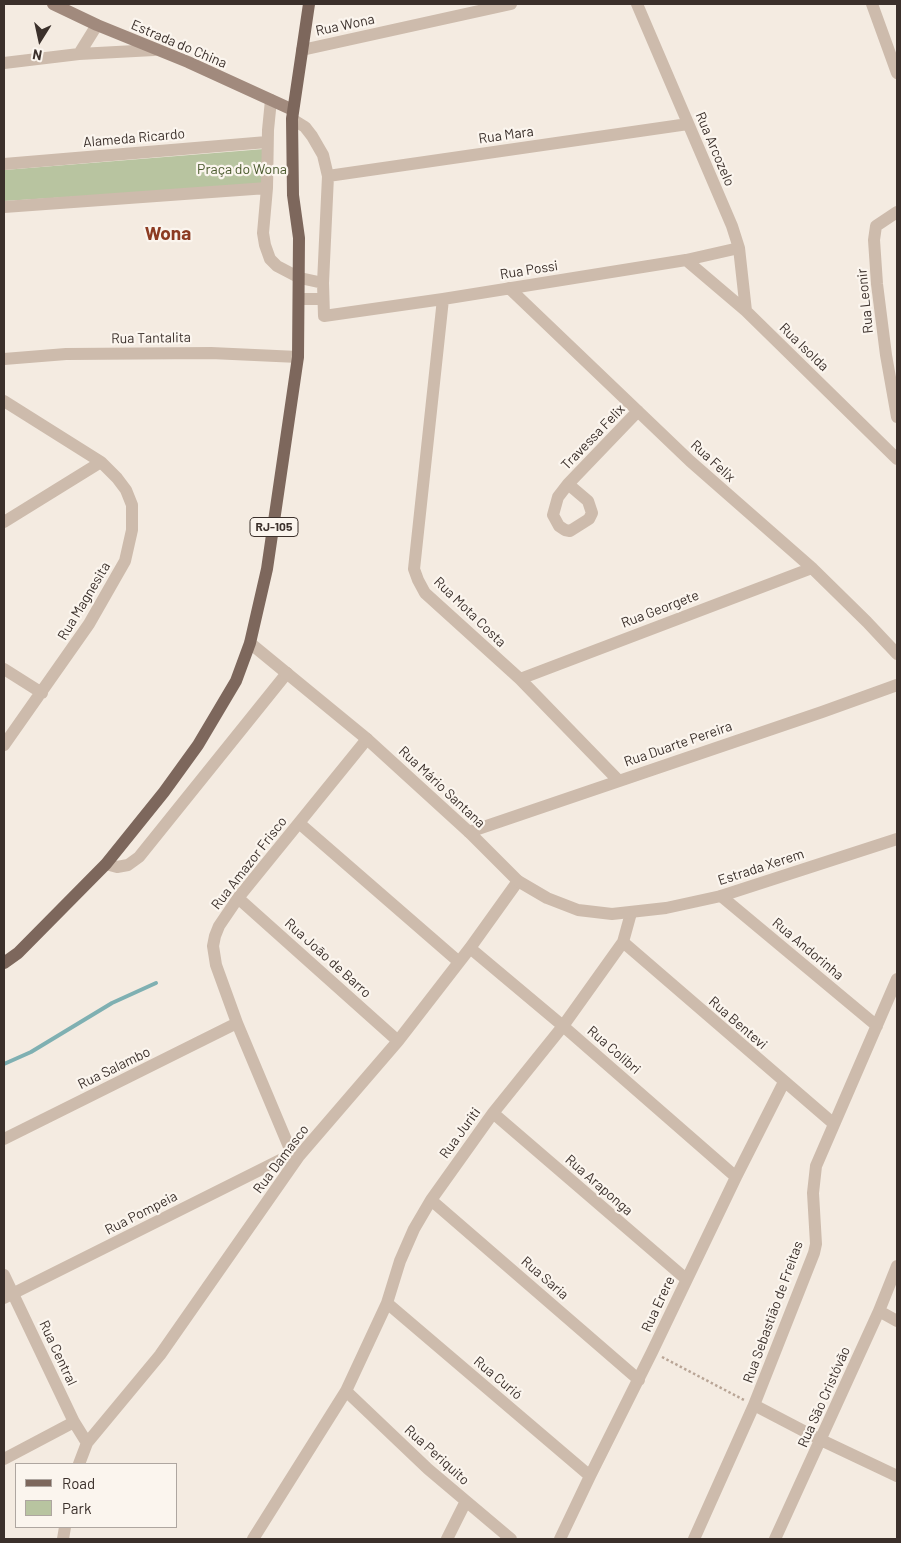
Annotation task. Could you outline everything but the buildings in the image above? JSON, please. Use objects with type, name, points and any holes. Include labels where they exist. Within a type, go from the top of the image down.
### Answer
[{"type":"main road","name":"Estrada do China","points":[[53,4],[271,100],[293,115]]},
{"type":"main road","name":"RJ-105","points":[[4,962],[18,953],[106,864],[164,792],[198,745],[236,681],[250,643],[268,570],[298,357],[300,278],[299,238],[293,195],[293,115],[309,4]]},
{"type":"street","name":"Rua Wona","points":[[302,50],[511,4]]},
{"type":"street","name":"Rua Arcozelo","points":[[637,4],[732,226],[739,248],[746,311]]},
{"type":"street","points":[[872,4],[897,73]]},
{"type":"street","points":[[79,54],[97,25]]},
{"type":"street","points":[[4,63],[79,54],[154,50]]},
{"type":"street","points":[[271,100],[263,233],[265,245],[270,259],[277,266],[300,278],[323,283]]},
{"type":"street","points":[[293,115],[312,136],[322,155],[328,176],[323,299],[300,299]]},
{"type":"street","name":"Rua Mara","points":[[328,176],[688,124]]},
{"type":"street","name":"Alameda Ricardo","points":[[4,164],[267,142]]},
{"type":"street","points":[[4,207],[267,188]]},
{"type":"street","name":"Rua Leonir","points":[[897,212],[876,226],[874,240],[877,284],[886,355],[897,417]]},
{"type":"street","name":"Rua Possi","points":[[323,299],[324,316],[686,260],[739,248]]},
{"type":"street","name":"Rua Isolda","points":[[686,260],[746,311],[897,459]]},
{"type":"street","name":"Rua Felix","points":[[509,288],[690,461],[812,568],[897,654]]},
{"type":"street","name":"Rua Mota Costa","points":[[443,299],[414,569],[424,593],[520,679],[618,780]]},
{"type":"street","name":"Rua Tantalita","points":[[4,359],[66,354],[211,353],[298,357]]},
{"type":"street","name":"Rua Magnesita","points":[[4,401],[101,462],[126,490],[132,505],[132,530],[125,561],[89,624],[42,694],[4,745]]},
{"type":"street","name":"Travessa Felix","points":[[568,484],[638,411]]},
{"type":"street","points":[[4,522],[101,462]]},
{"type":"street","name":"Rua Georgete","points":[[520,679],[812,568]]},
{"type":"street","name":"Rua Mário Santana","points":[[250,643],[367,739],[469,832],[518,880],[548,898],[578,910],[612,914],[631,913]]},
{"type":"street","points":[[4,669],[42,694]]},
{"type":"street","points":[[106,864],[118,867],[128,865],[139,857],[287,673]]},
{"type":"street","name":"Rua Duarte Pereira","points":[[469,832],[822,712],[897,684]]},
{"type":"street","name":"Rua Amazor Frisco","points":[[296,1155],[237,1023],[216,965],[213,946],[219,926],[238,898],[367,739]]},
{"type":"street","points":[[299,823],[459,962]]},
{"type":"street","name":"Estrada Xerem","points":[[631,913],[666,908],[721,896],[897,839]]},
{"type":"street","name":"Rua Damasco","points":[[79,1463],[87,1443],[160,1355],[296,1155],[398,1041],[470,948],[518,880]]},
{"type":"street","name":"Rua Andorinha","points":[[721,896],[877,1026]]},
{"type":"street","name":"Rua Joāo de Barro","points":[[238,898],[398,1041]]},
{"type":"street","name":"Rua Juriti","points":[[346,1391],[386,1303],[400,1261],[414,1230],[431,1200],[493,1113],[563,1026],[624,942],[631,913]]},
{"type":"street","name":"Rua Bentevi","points":[[624,942],[834,1124]]},
{"type":"street","name":"Rua Colibri","points":[[470,948],[563,1026],[736,1177]]},
{"type":"street","name":"Rua Sebastião de Freitas","points":[[694,1539],[754,1405],[814,1253],[816,1244],[813,1193],[816,1166],[897,979]]},
{"type":"street","name":"Rua Salambo","points":[[4,1139],[237,1023]]},
{"type":"street","name":"Rua Erere","points":[[560,1539],[784,1082]]},
{"type":"street","name":"Rua Araponga","points":[[493,1113],[686,1280]]},
{"type":"street","name":"Rua Pompeia","points":[[8,1296],[296,1155]]},
{"type":"street","name":"Rua Saria","points":[[431,1200],[639,1380]]},
{"type":"street","name":"Rua São Cristóvão","points":[[775,1539],[879,1311],[897,1266]]},
{"type":"street","name":"Rua Central","points":[[4,1275],[8,1296],[74,1422],[87,1443]]},
{"type":"street","name":"Rua Curió","points":[[386,1303],[590,1476]]},
{"type":"street","points":[[879,1311],[897,1321]]},
{"type":"street","points":[[253,1539],[346,1391]]},
{"type":"street","name":"Rua Periquito","points":[[346,1391],[428,1469],[511,1539]]},
{"type":"street","points":[[754,1405],[821,1440],[897,1476]]},
{"type":"street","points":[[4,1459],[74,1422]]},
{"type":"street","points":[[447,1539],[466,1501]]},
{"type":"path","points":[[652,1352],[754,1405]]},
{"type":"green space","name":"Praça do Wona","points":[[264,149],[262,185],[4,201],[4,170]]},
{"type":"waterway","points":[[4,1064],[31,1052],[112,1003],[156,983]]},
{"type":"district","name":"Wona","points":[[168,234]]}]
